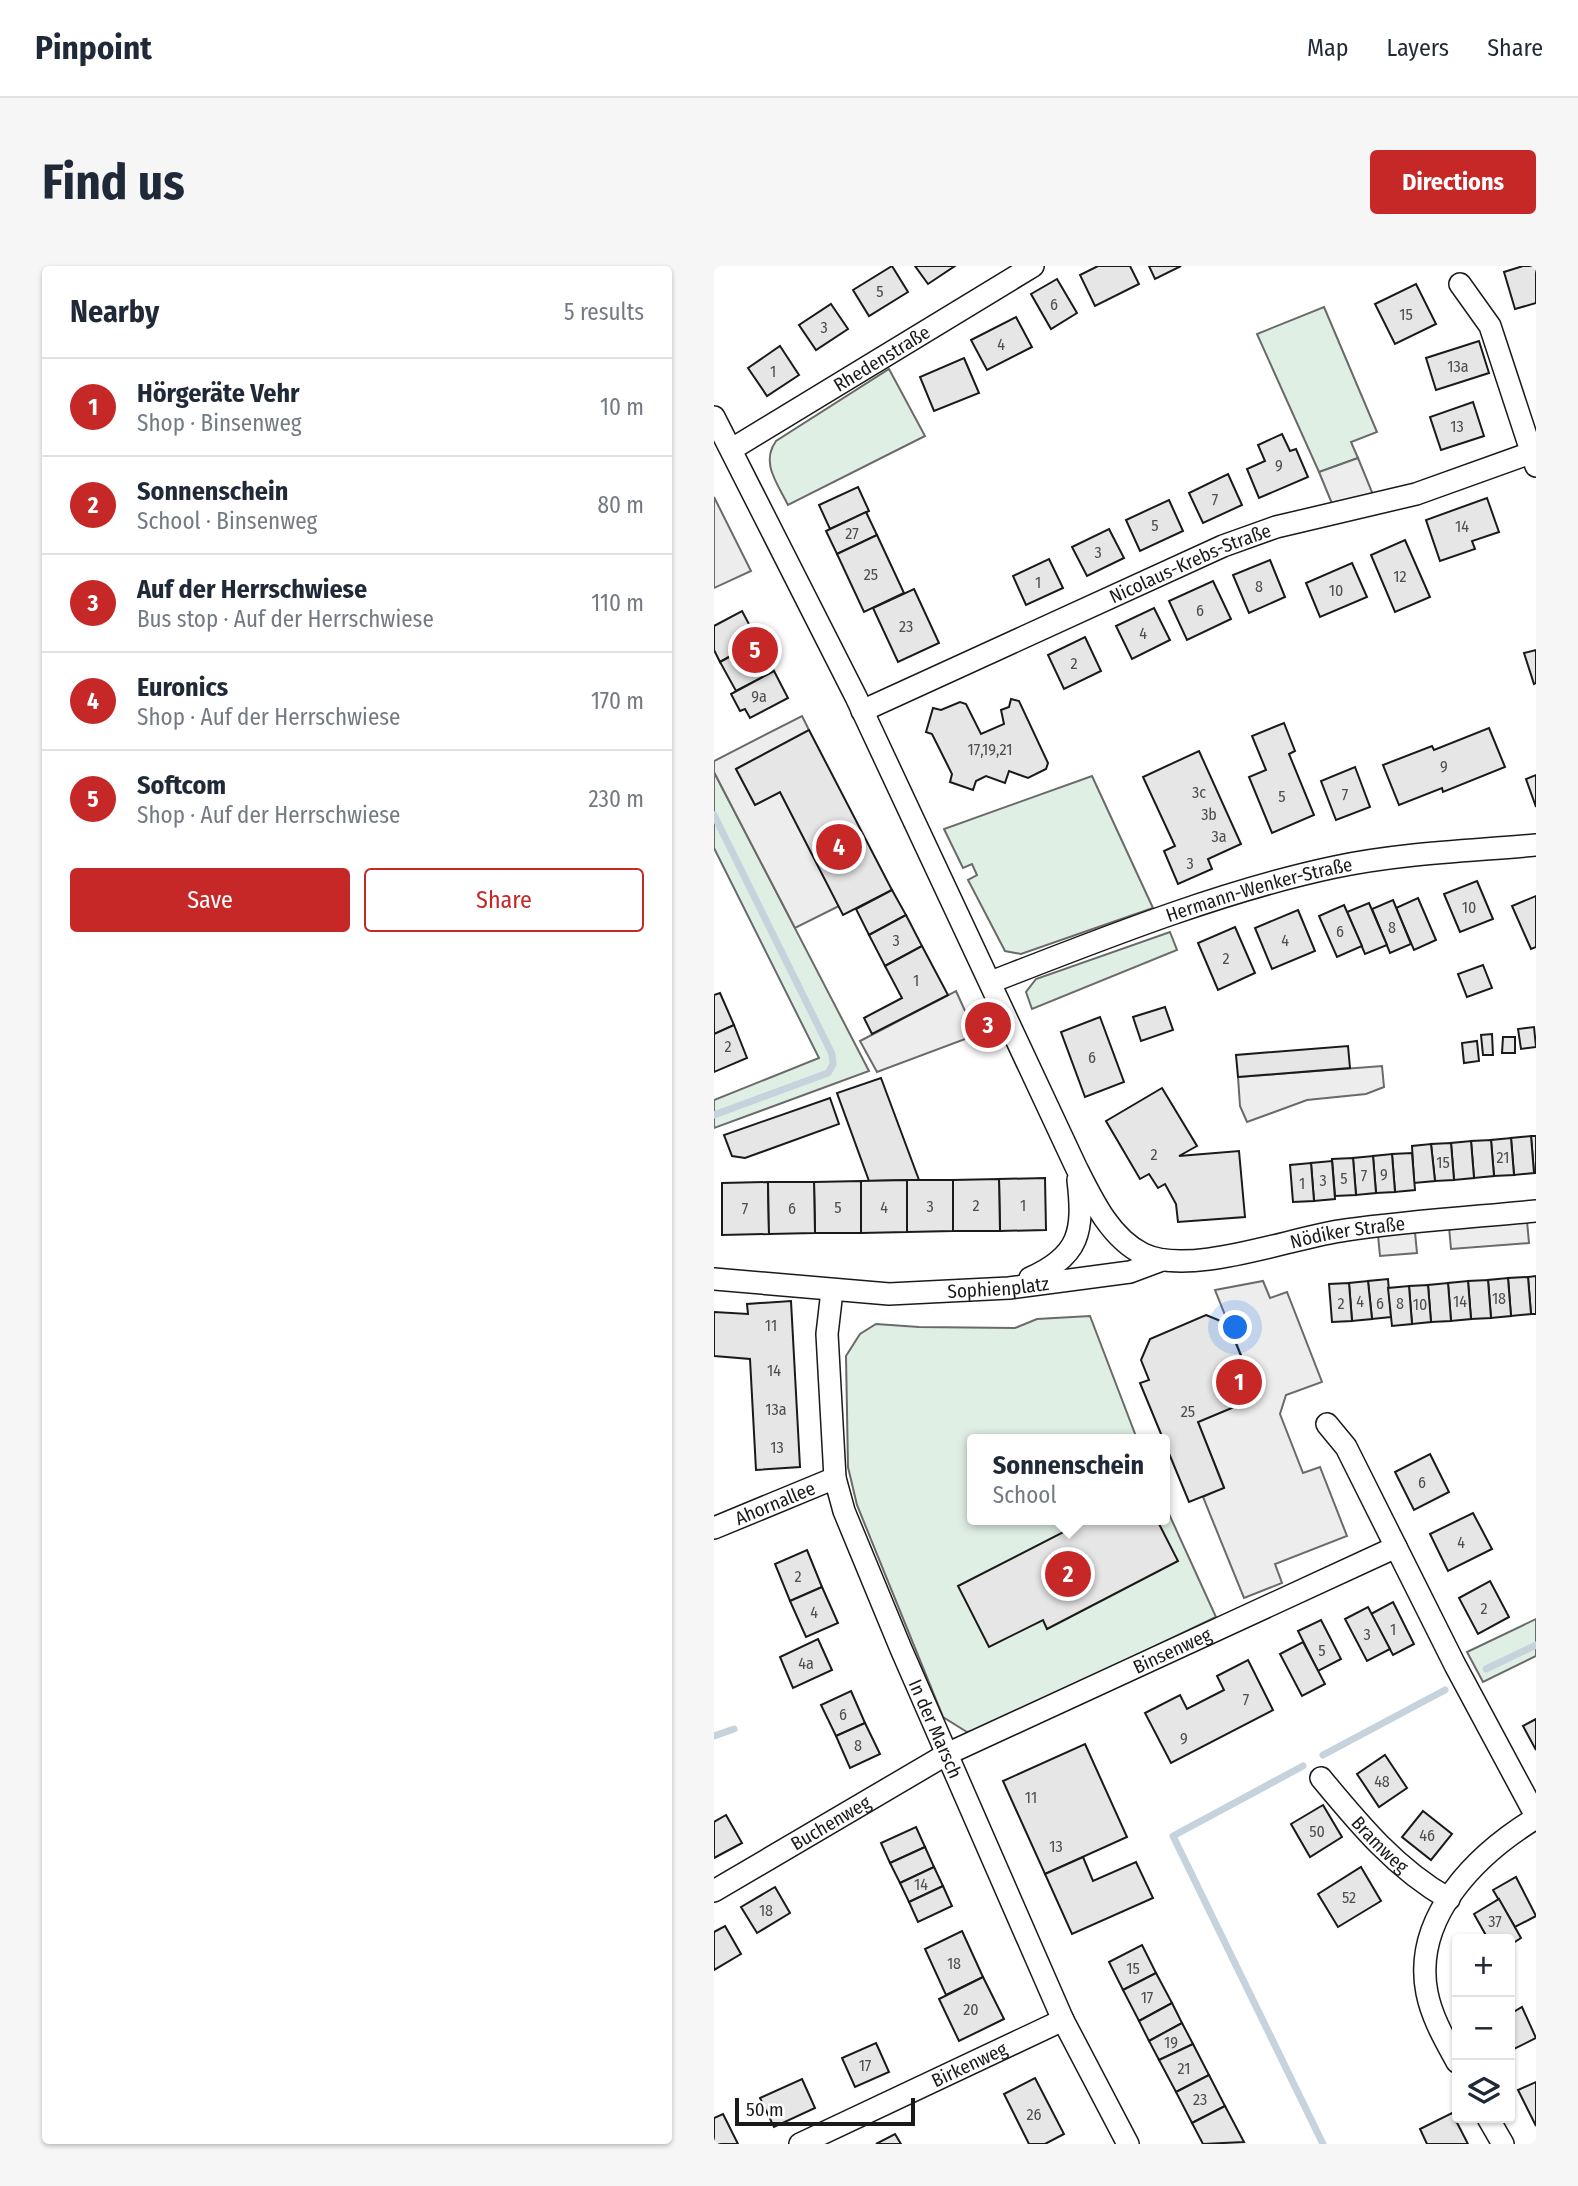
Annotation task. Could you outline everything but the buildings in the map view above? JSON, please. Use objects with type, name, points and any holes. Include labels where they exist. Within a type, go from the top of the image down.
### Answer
[{"type":"street","name":"Rhedenstraße","points":[[732,449],[1032,266]]},
{"type":"street","name":"Nicolaus-Krebs-Straße","points":[[862,711],[1223,546],[1276,527],[1416,494],[1534,456],[1490,326],[1460,285]]},
{"type":"street","points":[[714,417],[862,711],[1092,1199],[1125,1242],[1143,1254],[1162,1260]]},
{"type":"street","name":"Hermann-Wenker-Straße","points":[[991,982],[1171,916],[1334,867],[1398,857],[1536,845]]},
{"type":"street","points":[[1009,1288],[1055,1268],[1070,1250],[1080,1229],[1081,1205],[1076,1167]]},
{"type":"street","name":"Nödiker Straße","points":[[1162,1260],[1193,1261],[1346,1230],[1536,1211]]},
{"type":"street","name":"Sophienplatz","points":[[714,1279],[889,1294],[1009,1288],[1130,1272],[1162,1260]]},
{"type":"street","name":"In der Marsch","points":[[832,1291],[827,1334],[835,1478],[844,1511],[1063,2021],[1128,2144]]},
{"type":"street","points":[[1327,1424],[1346,1447],[1536,1817],[1482,1856],[1449,1899],[1430,1931],[1426,1992],[1434,2020],[1456,2060]]},
{"type":"street","name":"Ahornallee","points":[[714,1528],[835,1478]]},
{"type":"street","name":"Binsenweg","points":[[947,1754],[1396,1547]]},
{"type":"street","name":"Buchenweg","points":[[714,1891],[947,1754]]},
{"type":"street","name":"Bramweg","points":[[1321,1778],[1370,1839],[1426,1887],[1449,1899]]},
{"type":"street","name":"Birkenweg","points":[[800,2144],[1063,2021]]},
{"type":"street","points":[[1491,2123],[1503,2144]]},
{"type":"green space","points":[[1324,307],[1377,432],[1351,442],[1358,458],[1319,472],[1257,334]]},
{"type":"green space","points":[[889,369],[925,436],[788,505],[770,465],[776,441]]},
{"type":"green space","points":[[714,772],[869,1071],[714,1128],[714,1100],[819,1058],[714,848]]},
{"type":"green space","points":[[1092,776],[1153,908],[1021,954],[1005,951],[968,880],[977,875],[972,864],[963,868],[944,829]]},
{"type":"green space","points":[[1170,932],[1177,950],[1032,1009],[1026,992],[1036,979]]},
{"type":"green space","points":[[1090,1316],[1135,1434],[967,1434],[967,1525],[1170,1525],[1170,1516],[1216,1617],[982,1729],[967,1732],[943,1717],[857,1505],[848,1467],[846,1356],[860,1334],[876,1324],[1015,1328],[1037,1319]]},
{"type":"green space","points":[[1536,1619],[1536,1656],[1483,1682],[1467,1652]]},
{"type":"shaded area","points":[[1358,458],[1374,497],[1333,506],[1319,472]]},
{"type":"shaded area","points":[[714,497],[751,571],[714,588]]},
{"type":"shaded area","points":[[802,716],[809,730],[736,769],[755,805],[780,792],[839,906],[795,928],[714,772],[714,761]]},
{"type":"shaded area","points":[[956,991],[976,1035],[877,1072],[860,1041]]},
{"type":"shaded area","points":[[1382,1066],[1384,1087],[1366,1094],[1307,1100],[1247,1122],[1240,1106],[1238,1077]]},
{"type":"shaded area","points":[[1527,1221],[1529,1243],[1451,1249],[1449,1227]]},
{"type":"shaded area","points":[[1415,1232],[1417,1253],[1380,1256],[1378,1235]]},
{"type":"shaded area","points":[[1263,1281],[1270,1298],[1287,1292],[1322,1382],[1286,1395],[1280,1414],[1303,1473],[1320,1467],[1347,1536],[1275,1564],[1282,1583],[1244,1598],[1203,1497],[1224,1487],[1198,1422],[1250,1400],[1255,1390],[1215,1290]]},
{"type":"waterway","points":[[714,815],[832,1054],[833,1064],[828,1073],[714,1115]]},
{"type":"waterway","points":[[1486,1669],[1536,1645]]},
{"type":"waterway","points":[[1323,1755],[1445,1690]]},
{"type":"waterway","points":[[714,1736],[734,1729]]},
{"type":"waterway","points":[[1303,1766],[1173,1836],[1323,2144]]},
{"type":"place","name":"Softcom","points":[[755,650]]},
{"type":"place","name":"Euronics","points":[[839,847]]},
{"type":"place","name":"Auf der Herrschwiese","points":[[988,1025]]},
{"type":"place","name":"Hörgeräte Vehr","points":[[1239,1382]]},
{"type":"place","name":"Sonnenschein","points":[[1068,1574]]}]
